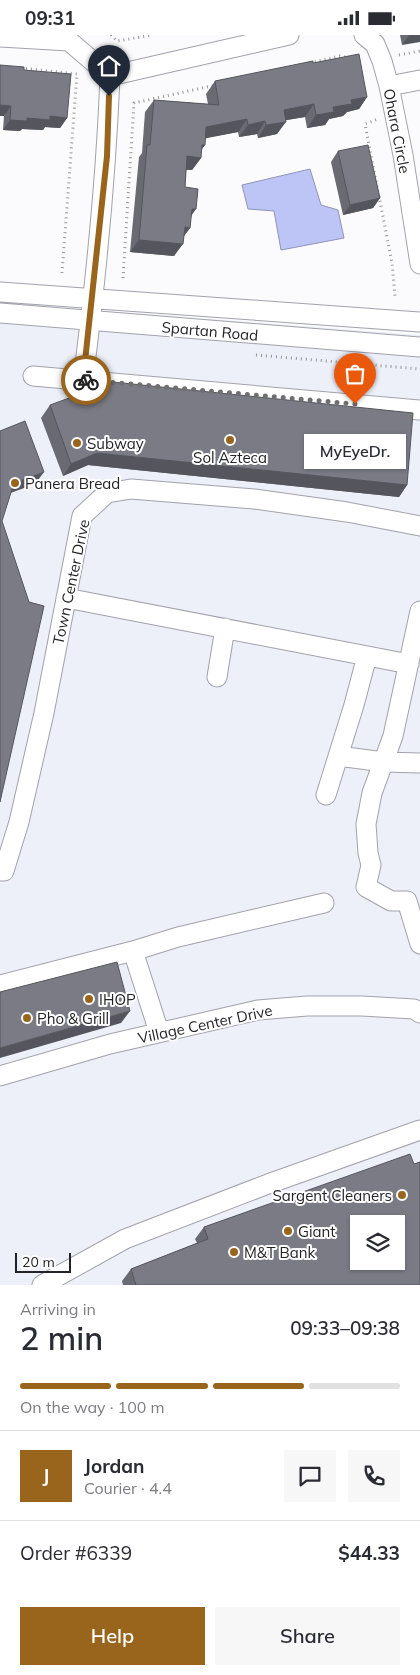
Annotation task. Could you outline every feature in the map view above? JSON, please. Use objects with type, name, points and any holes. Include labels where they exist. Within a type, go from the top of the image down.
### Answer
[{"type":"street","points":[[110,76],[289,35]]},
{"type":"street","name":"Ohara Circle","points":[[364,35],[375,44],[382,61],[412,154],[420,264]]},
{"type":"street","points":[[0,37],[52,38],[69,41],[110,76]]},
{"type":"street","points":[[83,380],[107,156],[110,76]]},
{"type":"street","points":[[389,86],[420,80]]},
{"type":"street","name":"Spartan Road","points":[[0,292],[420,322]]},
{"type":"street","name":"Spartan Road","points":[[0,313],[420,347]]},
{"type":"street","points":[[33,377],[420,409]]},
{"type":"street","name":"Town Center Drive","points":[[2,871],[20,822],[46,705],[82,516],[107,493],[131,489],[254,499],[420,526]]},
{"type":"street","points":[[66,598],[320,645],[408,664]]},
{"type":"street","points":[[420,611],[393,736],[372,793],[366,825],[371,865],[366,887],[391,901],[408,901],[420,944]]},
{"type":"street","points":[[217,677],[226,628]]},
{"type":"street","points":[[326,795],[367,656]]},
{"type":"street","points":[[338,756],[420,763]]},
{"type":"street","points":[[0,985],[132,951],[178,937],[324,903]]},
{"type":"street","points":[[132,951],[159,1032]]},
{"type":"street","name":"Village Center Drive","points":[[0,1076],[110,1044],[258,1010],[316,1006],[362,1006],[418,1013]]},
{"type":"street","points":[[42,1285],[125,1239],[258,1187],[420,1130]]},
{"type":"path","points":[[111,35],[117,41],[153,35]]},
{"type":"path","points":[[393,56],[420,51]]},
{"type":"path","points":[[303,65],[340,56],[349,58]]},
{"type":"path","points":[[19,68],[77,74],[62,273]]},
{"type":"path","points":[[123,278],[134,103],[218,84]]},
{"type":"path","points":[[376,110],[378,119],[365,124],[392,263],[395,296]]},
{"type":"path","points":[[247,354],[420,369]]},
{"type":"shaded area","points":[[0,303],[420,335],[420,1285],[0,1285]]},
{"type":"water","points":[[310,169],[321,205],[338,210],[344,238],[281,250],[274,211],[248,209],[242,185]]},
{"type":"building","points":[[359,54],[367,97],[351,100],[352,104],[333,107],[334,112],[316,115],[314,104],[284,110],[286,122],[266,125],[265,121],[248,125],[247,119],[206,127],[205,145],[202,145],[201,158],[187,156],[185,187],[198,189],[196,209],[192,209],[190,228],[185,227],[183,244],[139,240],[147,145],[150,145],[154,100],[219,105],[215,81],[313,61],[313,63]]},
{"type":"building","points":[[0,65],[24,67],[24,70],[71,74],[67,118],[50,116],[50,120],[27,118],[27,121],[10,120],[11,106],[0,105]]},
{"type":"building","points":[[368,145],[380,198],[350,205],[338,151]]},
{"type":"building","points":[[113,382],[413,413],[407,485],[97,453],[71,464],[50,405]]},
{"type":"building","points":[[25,421],[44,472],[14,483],[2,521],[29,602],[44,606],[0,802],[0,431]]},
{"type":"building","points":[[117,962],[130,1011],[0,1048],[0,992]]},
{"type":"building","name":"Giant","points":[[410,1154],[414,1164],[420,1162],[420,1285],[136,1285],[131,1269],[208,1239],[204,1227]]},
{"type":"way so far","points":[[86,380],[355,404]]},
{"type":"place","name":"MyEyeDr.","points":[[355,404]]},
{"type":"place","name":"Sol Azteca","points":[[230,440]]},
{"type":"place","name":"Subway","points":[[77,443]]},
{"type":"place","name":"Panera Bread","points":[[15,483]]},
{"type":"place","name":"IHOP","points":[[89,999]]},
{"type":"place","name":"Pho & Grill","points":[[27,1018]]},
{"type":"place","name":"Sargent Cleaners","points":[[402,1195]]},
{"type":"place","name":"Giant","points":[[288,1231]]},
{"type":"place","name":"M&T Bank","points":[[234,1252]]},
{"type":"route","points":[[86,380],[83,380],[107,156],[109,96]]}]
